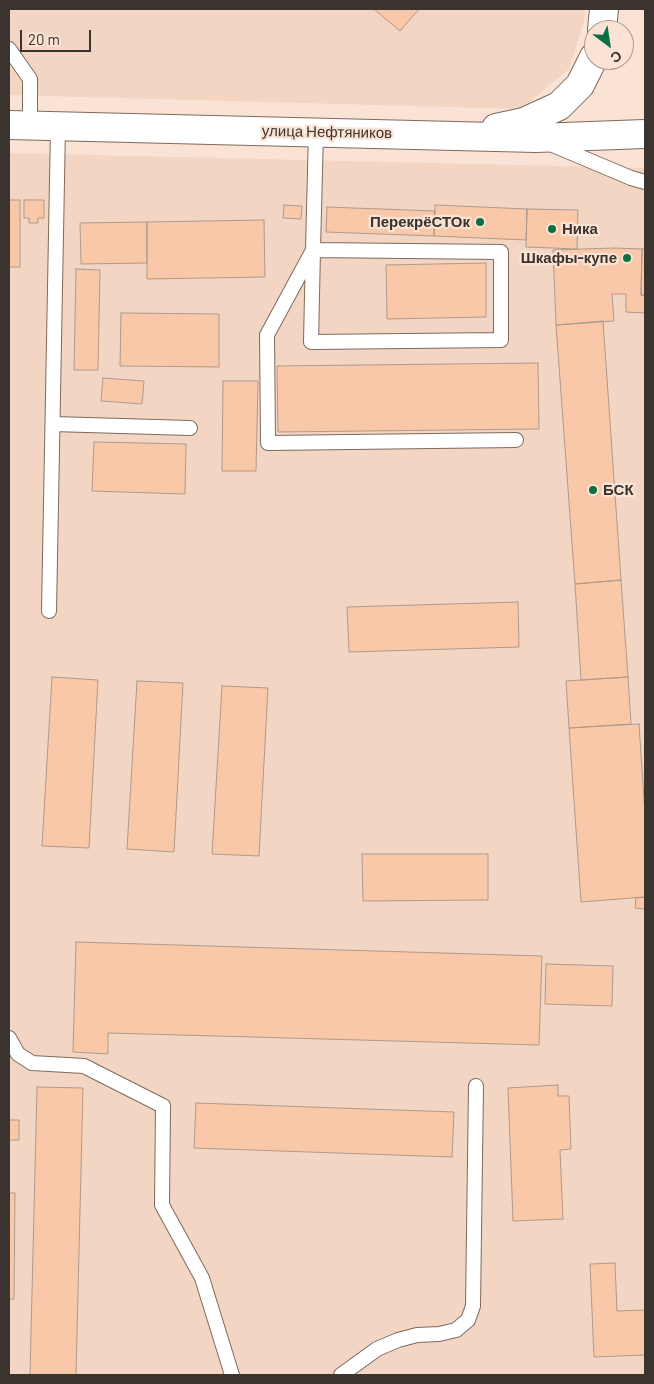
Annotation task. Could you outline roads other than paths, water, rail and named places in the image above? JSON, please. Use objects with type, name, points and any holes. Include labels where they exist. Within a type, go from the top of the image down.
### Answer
[{"type":"main road","points":[[461,135],[524,122],[559,106],[580,85],[588,70]]},
{"type":"main road","name":"улица Нефтяников","points":[[20,125],[536,138],[645,134]]},
{"type":"main road","points":[[536,138],[645,145]]},
{"type":"lane","points":[[9,49],[30,79],[20,125]]},
{"type":"lane","points":[[49,611],[58,126]]},
{"type":"lane","points":[[313,250],[500,252],[501,340],[311,342],[313,250],[316,131]]},
{"type":"lane","points":[[536,138],[631,178],[645,182]]},
{"type":"lane","points":[[313,250],[267,335],[268,443],[516,440]]},
{"type":"lane","points":[[53,424],[190,428]]},
{"type":"lane","points":[[9,1038],[18,1054],[32,1062],[84,1066],[163,1106],[162,1206],[202,1278],[232,1375]]},
{"type":"lane","points":[[341,1375],[377,1349],[398,1340],[417,1335],[439,1334],[456,1330],[468,1320],[473,1306],[476,1086]]},
{"type":"place","name":"ПерекрёСТОк","points":[[480,222]]},
{"type":"place","name":"Ника","points":[[552,229]]},
{"type":"place","name":"Шкафы-купе","points":[[627,258]]},
{"type":"place","name":"БСК","points":[[593,490]]}]
